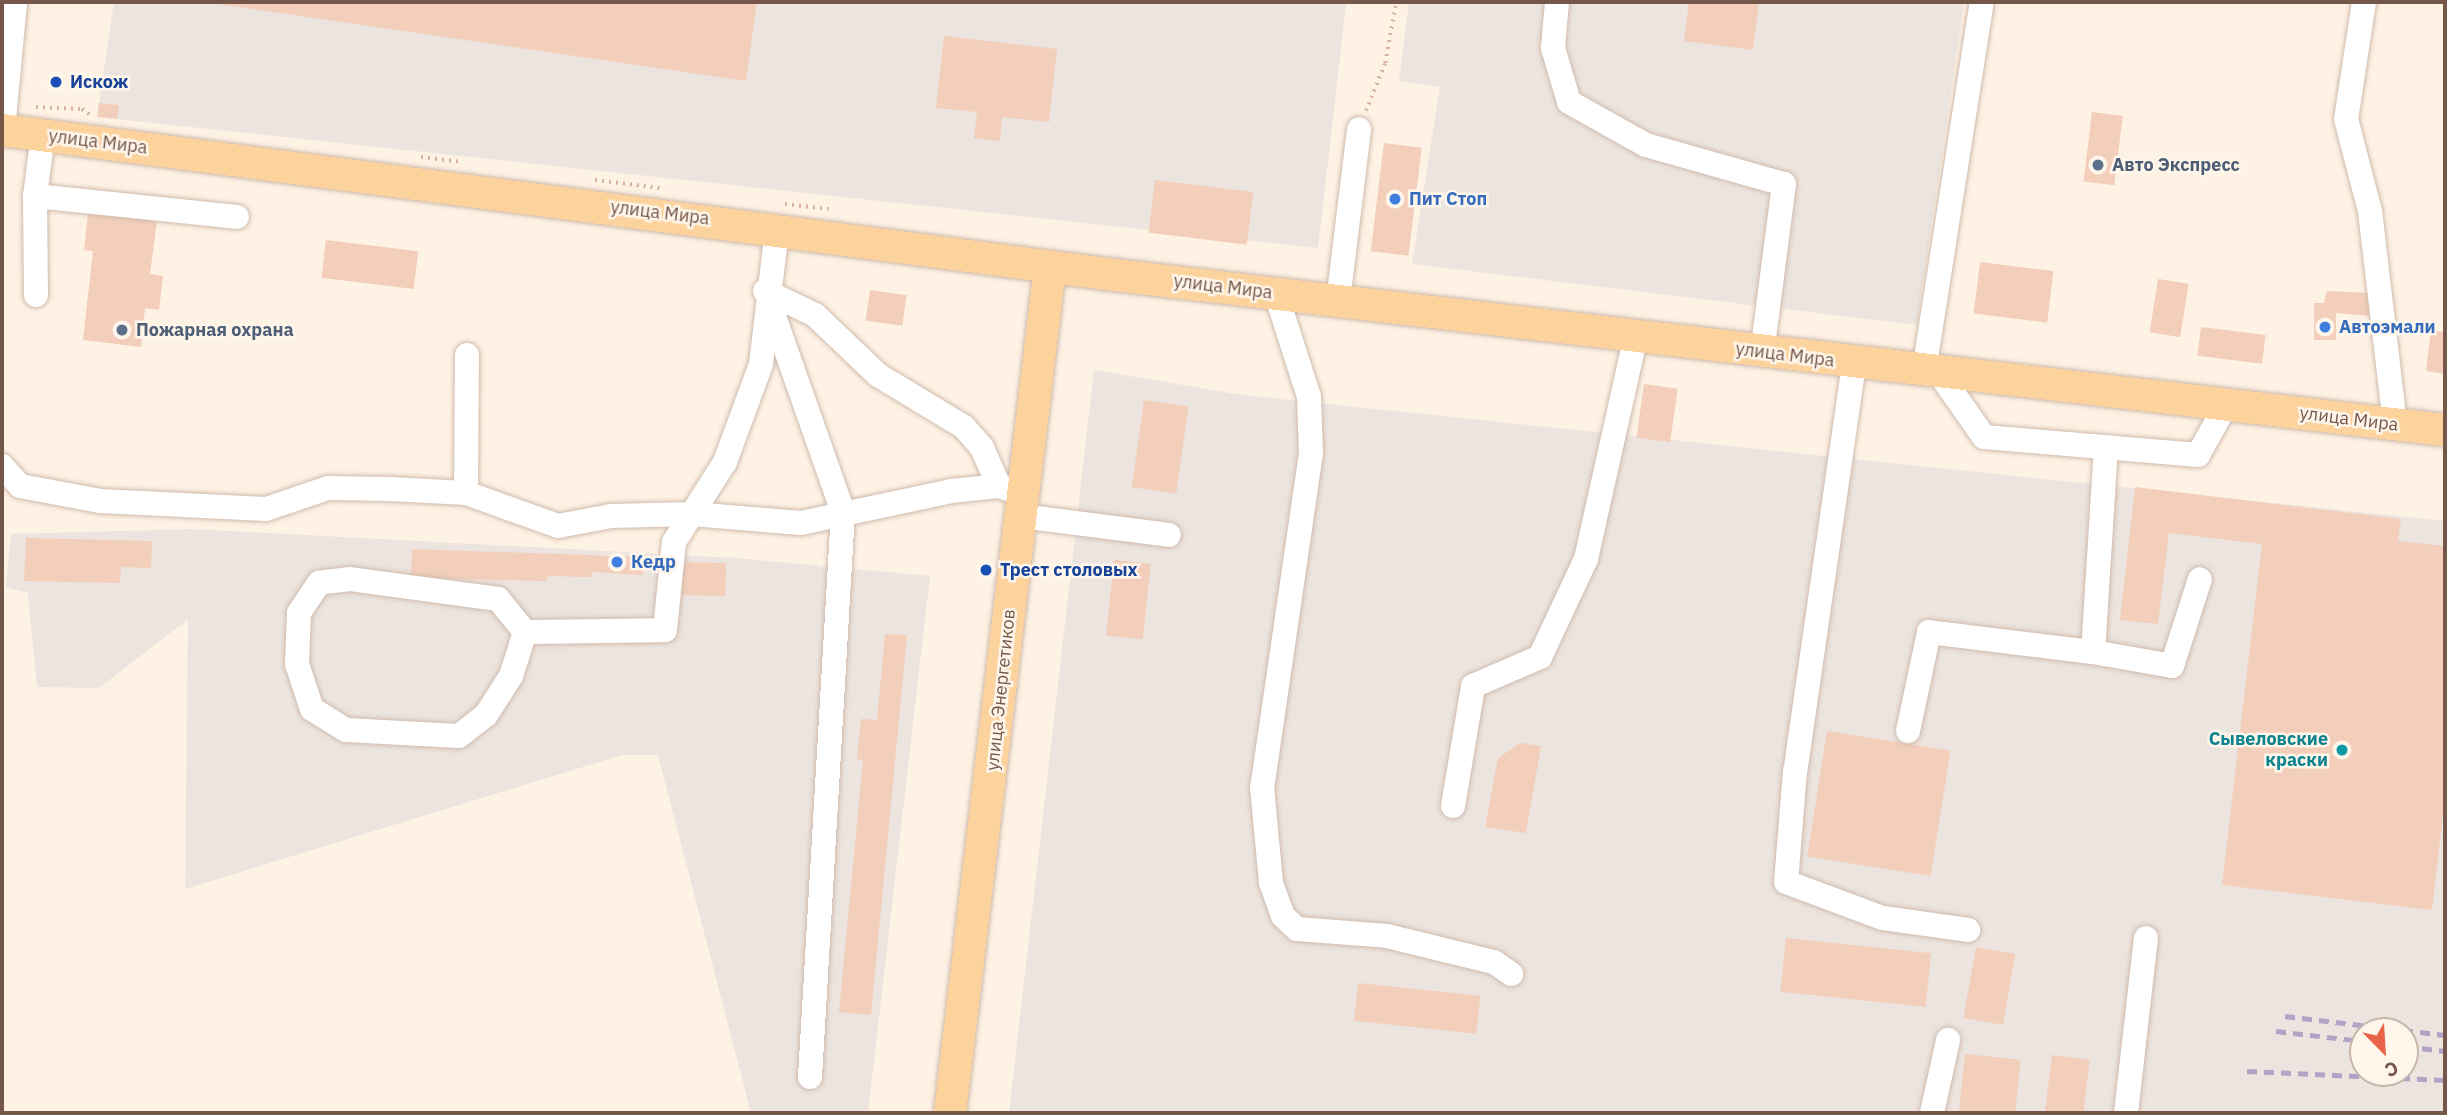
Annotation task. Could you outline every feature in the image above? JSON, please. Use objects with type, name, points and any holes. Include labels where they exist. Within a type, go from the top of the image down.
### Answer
[{"type":"main road","name":"улица Мира","points":[[2,130],[777,229],[1050,267],[1854,364],[2445,430]]},
{"type":"main road","name":"улица Энергетиков","points":[[950,1113],[1014,499],[1050,267]]},
{"type":"street","points":[[2,130],[15,2]]},
{"type":"street","points":[[1557,2],[1553,48],[1569,102],[1646,145],[1784,184],[1762,353]]},
{"type":"street","points":[[1982,2],[1931,372],[1983,437],[2198,455],[2226,405]]},
{"type":"street","points":[[2364,2],[2346,119],[2370,211],[2395,424]]},
{"type":"street","points":[[1338,301],[1359,129]]},
{"type":"street","points":[[36,295],[35,196],[43,135]]},
{"type":"street","points":[[35,196],[237,217]]},
{"type":"street","points":[[525,632],[665,630],[674,542],[745,418],[761,364],[765,291],[777,229]]},
{"type":"street","points":[[765,291],[815,315],[878,375],[964,427],[982,448],[1014,499]]},
{"type":"street","points":[[765,291],[843,512],[810,1077]]},
{"type":"street","points":[[1276,294],[1283,331],[1309,397],[1311,453],[1262,787],[1271,883],[1283,916],[1297,929],[1387,936],[1494,962],[1511,974]]},
{"type":"street","points":[[1452,806],[1473,686],[1540,657],[1586,559],[1636,336]]},
{"type":"street","points":[[467,355],[467,493]]},
{"type":"street","points":[[1854,364],[1796,771],[1786,882],[1883,918],[1968,930]]},
{"type":"street","points":[[2093,652],[2106,447]]},
{"type":"street","points":[[2,466],[20,486],[100,500],[266,509],[328,488],[467,493],[558,526],[692,514],[801,523],[843,512],[1014,499],[1169,536]]},
{"type":"street","points":[[350,579],[498,599],[525,632],[511,676],[486,715],[459,736],[346,730],[312,709],[297,664],[299,612],[319,583],[350,579]]},
{"type":"street","points":[[1908,731],[1929,632],[2093,652],[2172,666],[2200,579]]},
{"type":"street","points":[[2126,1113],[2146,938]]},
{"type":"street","points":[[1932,1113],[1948,1040]]},
{"type":"path","points":[[1359,129],[1385,63],[1396,2]]},
{"type":"shaded area","points":[[114,2],[1345,2],[1346,5],[1318,248],[97,117]]},
{"type":"shaded area","points":[[1409,2],[1964,2],[1917,325],[1412,264],[1440,87],[1399,81]]},
{"type":"shaded area","points":[[1094,370],[1242,395],[2445,521],[2445,1113],[1009,1113]]},
{"type":"shaded area","points":[[192,529],[736,558],[930,576],[868,1113],[751,1113],[658,755],[622,755],[185,889],[188,619],[99,688],[37,687],[28,593],[6,587],[11,534]]},
{"type":"building","points":[[205,2],[757,2],[746,81]]},
{"type":"building","points":[[1689,2],[1759,2],[1753,50],[1684,41]]},
{"type":"building","points":[[944,36],[1057,49],[1049,122],[1002,117],[1000,141],[974,138],[977,112],[936,108]]},
{"type":"building","points":[[99,103],[119,105],[117,119],[98,117]]},
{"type":"building","points":[[2092,112],[2123,116],[2114,185],[2083,181]]},
{"type":"building","name":"Пит Стоп","points":[[1384,143],[1422,148],[1408,256],[1371,251]]},
{"type":"building","points":[[1155,180],[1253,192],[1247,245],[1149,233]]},
{"type":"building","points":[[88,213],[157,221],[150,274],[163,276],[159,310],[145,308],[141,347],[83,340],[93,251],[84,250]]},
{"type":"building","points":[[326,240],[418,251],[414,289],[321,278]]},
{"type":"building","points":[[1980,262],[2053,271],[2047,323],[1974,314]]},
{"type":"building","points":[[2158,279],[2189,284],[2180,337],[2150,332]]},
{"type":"building","points":[[870,290],[907,295],[902,326],[866,321]]},
{"type":"building","points":[[2327,291],[2370,293],[2369,316],[2336,313],[2336,340],[2314,340],[2314,303],[2324,303]]},
{"type":"building","points":[[2201,327],[2266,335],[2262,364],[2197,356]]},
{"type":"building","points":[[2431,330],[2445,332],[2445,374],[2426,371]]},
{"type":"building","points":[[1644,384],[1678,389],[1670,442],[1636,437]]},
{"type":"building","points":[[1144,400],[1189,406],[1176,493],[1132,487]]},
{"type":"building","name":"Сывеловские краски","points":[[2135,487],[2401,519],[2398,541],[2445,546],[2445,797],[2432,910],[2222,885],[2262,544],[2169,533],[2158,624],[2120,620]]},
{"type":"building","points":[[26,538],[152,541],[151,568],[121,567],[120,583],[24,581]]},
{"type":"building","points":[[412,549],[644,557],[643,575],[592,572],[591,577],[547,576],[547,581],[411,578]]},
{"type":"building","points":[[1114,560],[1151,564],[1143,639],[1106,636]]},
{"type":"building","points":[[675,562],[726,563],[725,596],[674,595]]},
{"type":"building","points":[[885,634],[907,635],[871,1015],[839,1012],[863,760],[857,759],[861,719],[877,720]]},
{"type":"building","points":[[1827,731],[1950,751],[1931,876],[1807,856]]},
{"type":"building","points":[[1520,743],[1541,746],[1526,833],[1485,827],[1498,758]]},
{"type":"building","points":[[1786,938],[1931,953],[1926,1007],[1780,992]]},
{"type":"building","points":[[1976,947],[2015,954],[2003,1025],[1963,1018]]},
{"type":"building","points":[[1358,983],[1480,996],[1476,1034],[1354,1021]]},
{"type":"building","points":[[1965,1054],[2021,1060],[2015,1113],[1959,1113]]},
{"type":"building","points":[[2052,1055],[2090,1060],[2083,1113],[2045,1113]]},
{"type":"railway","points":[[2285,1016],[2445,1035]]},
{"type":"railway","points":[[2276,1031],[2349,1039]]},
{"type":"railway","points":[[2419,1048],[2445,1051]]},
{"type":"railway","points":[[2247,1071],[2445,1080]]},
{"type":"place","name":"Искож","points":[[56,82]]},
{"type":"place","name":"Авто Экспресс","points":[[2098,165]]},
{"type":"place","name":"Пит Стоп","points":[[1395,199]]},
{"type":"place","name":"Автоэмали","points":[[2325,327]]},
{"type":"place","name":"Пожарная охрана","points":[[122,330]]},
{"type":"place","name":"Кедр","points":[[617,562]]},
{"type":"place","name":"Трест столовых","points":[[986,570]]},
{"type":"place","name":"Сывеловские краски","points":[[2342,750]]}]
